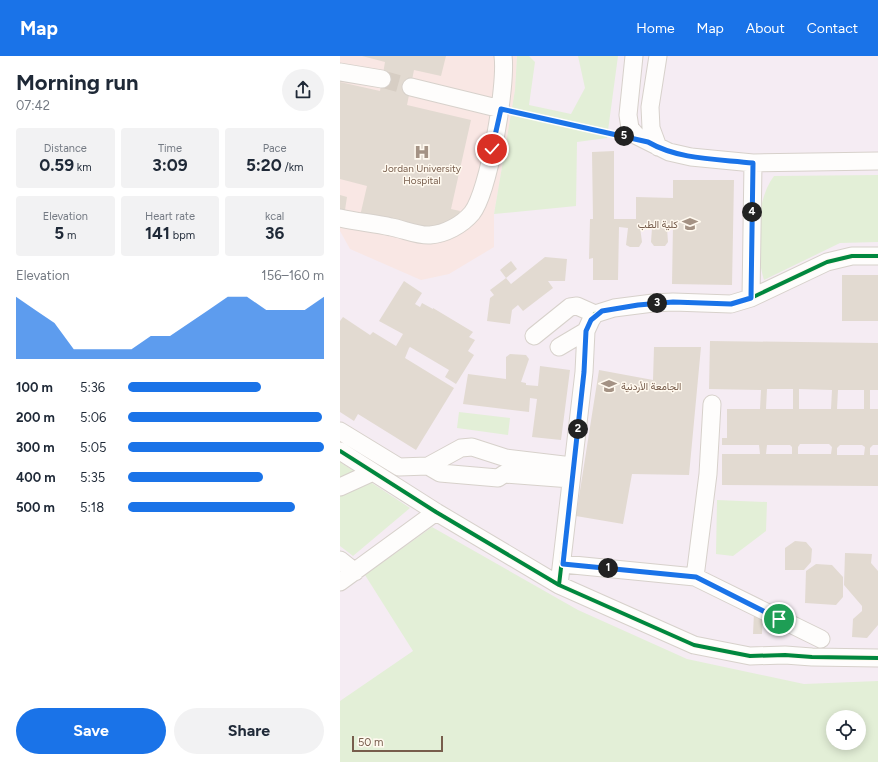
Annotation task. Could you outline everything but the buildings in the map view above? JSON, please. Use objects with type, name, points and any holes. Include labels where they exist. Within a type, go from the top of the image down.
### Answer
[{"type":"street","points":[[340,218],[389,226],[429,235],[456,226],[473,212],[485,181],[501,109],[503,56]]},
{"type":"street","points":[[634,56],[628,123],[632,132],[669,152],[753,163],[878,161]]},
{"type":"street","points":[[648,56],[642,126],[653,144]]},
{"type":"street","points":[[653,144],[650,107],[658,56]]},
{"type":"street","points":[[340,72],[382,79]]},
{"type":"street","points":[[411,87],[501,109]]},
{"type":"street","points":[[751,298],[753,163]]},
{"type":"street","points":[[559,586],[563,564],[584,372],[586,331],[595,314],[614,308],[673,302],[731,304],[751,298],[827,262],[852,256],[878,256]]},
{"type":"street","points":[[534,336],[570,307],[577,306],[595,314]]},
{"type":"street","points":[[559,347],[586,331]]},
{"type":"street","points":[[696,577],[708,474],[712,404]]},
{"type":"street","points":[[340,431],[399,467],[428,466],[461,448],[472,446],[505,466],[572,473]]},
{"type":"street","points":[[340,451],[436,512],[559,586],[694,645],[750,656],[785,654],[812,657],[878,658]]},
{"type":"street","points":[[428,466],[440,473],[498,478],[505,466]]},
{"type":"street","points":[[340,487],[373,472]]},
{"type":"street","points":[[340,582],[436,512]]},
{"type":"street","points":[[340,560],[355,572]]},
{"type":"street","points":[[563,564],[696,577],[821,639]]},
{"type":"path","points":[[501,109],[625,136]]},
{"type":"shaded area","name":"الجامعة الأردنية","points":[[340,56],[878,56],[878,762],[340,762]]},
{"type":"shaded area","name":"Jordan University Hospital","points":[[340,56],[517,56],[515,90],[494,214],[494,247],[449,274],[421,280],[350,249],[340,231]]},
{"type":"green space","points":[[517,56],[529,56],[535,62],[529,105],[571,114],[585,88],[578,56],[618,56],[607,138],[577,142],[576,206],[494,214],[515,90]]},
{"type":"green space","points":[[878,175],[878,242],[840,243],[764,280],[759,255],[758,226],[763,199],[774,176]]},
{"type":"green space","points":[[459,412],[510,418],[508,435],[457,428]]},
{"type":"green space","points":[[340,462],[410,508],[353,556],[340,546]]},
{"type":"green space","points":[[717,500],[767,502],[766,531],[733,556],[716,554]]},
{"type":"green space","points":[[432,527],[578,610],[687,659],[804,684],[878,681],[878,762],[340,762],[340,701],[413,651],[365,575]]},
{"type":"tunnel","points":[[382,79],[411,87]]},
{"type":"cycle path","points":[[559,585],[584,372],[586,331],[595,314],[614,308],[653,303],[673,302],[731,304],[751,298],[827,262],[852,256],[878,256]]},
{"type":"cycle path","points":[[340,451],[436,512],[559,585],[694,645],[750,656],[785,655],[878,658]]},
{"type":"place","name":"Jordan University Hospital","points":[[422,152]]},
{"type":"place","name":"كلية الطب","points":[[690,224]]},
{"type":"place","name":"الجامعة الأردنية","points":[[609,386]]},
{"type":"route","points":[[492,149],[501,109],[648,142],[669,152],[753,163],[751,298],[742,302],[731,304],[673,302],[614,308],[595,314],[591,320],[586,331],[580,416],[572,466],[563,564],[696,577],[779,619]]}]
